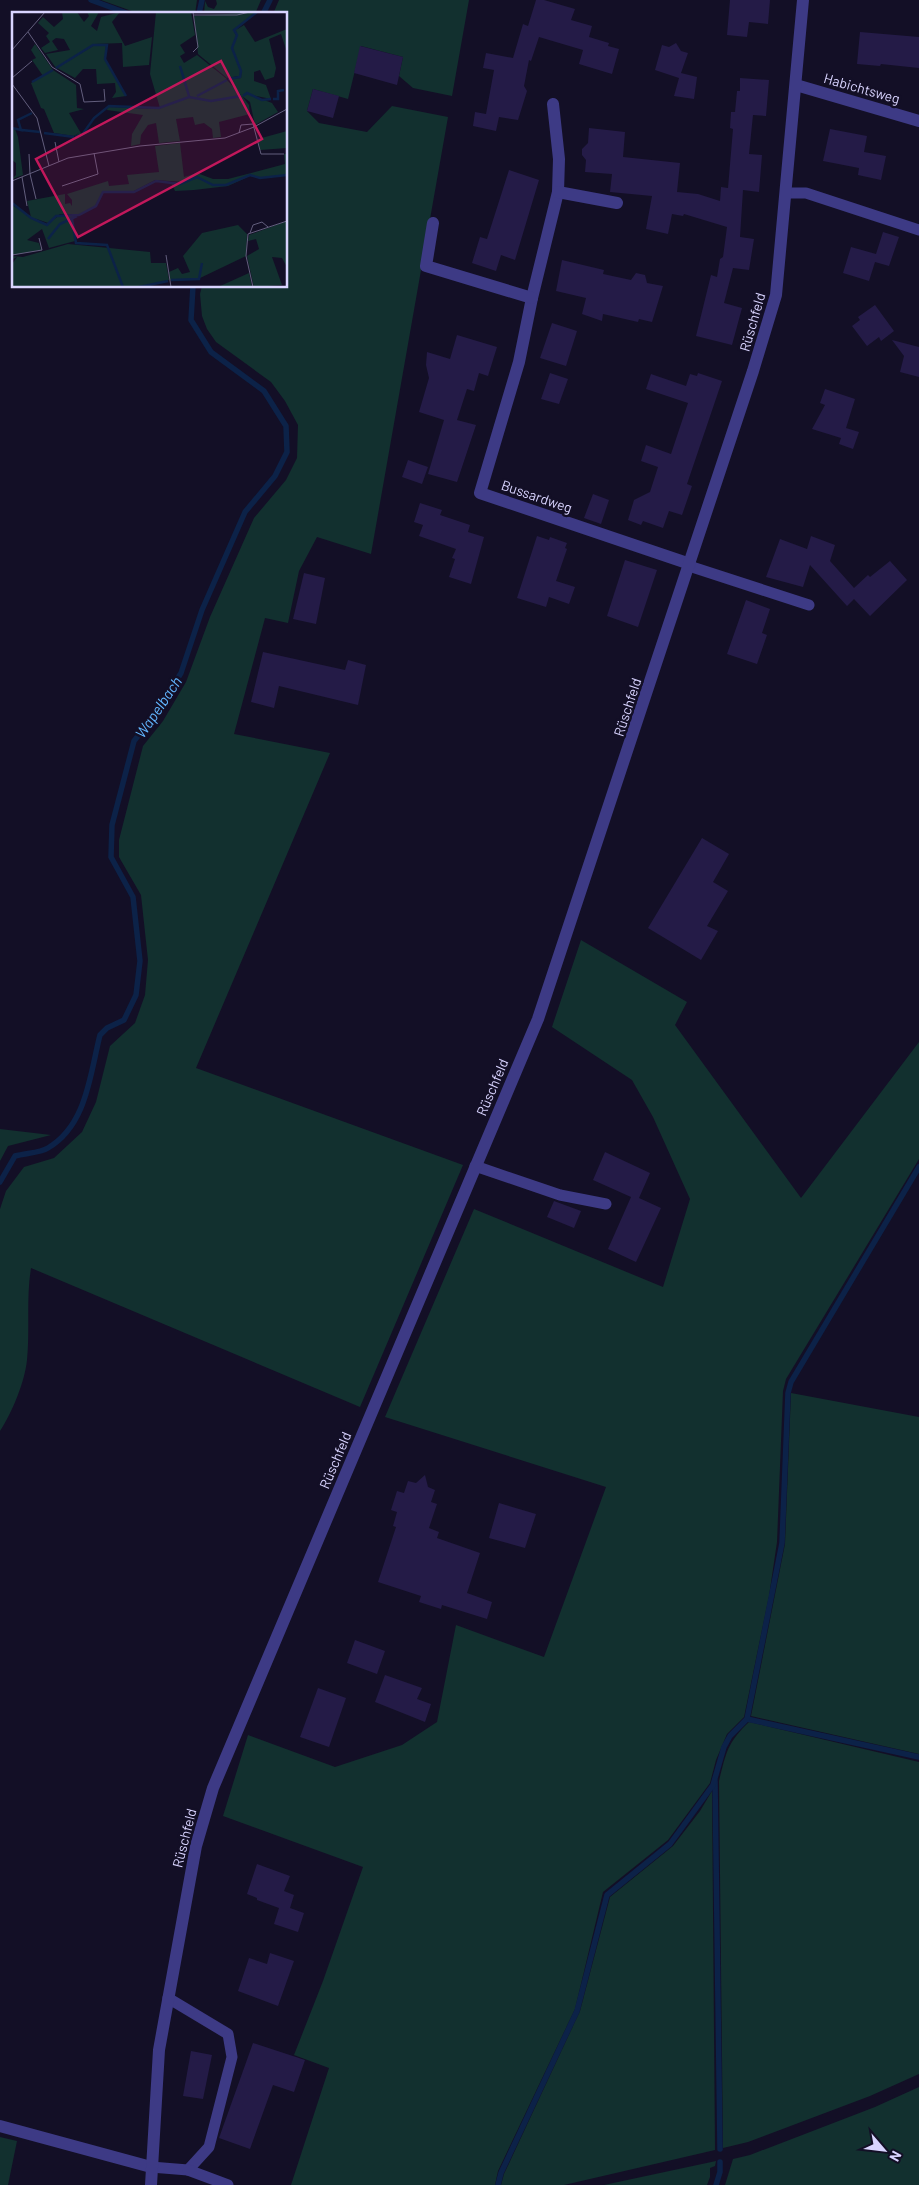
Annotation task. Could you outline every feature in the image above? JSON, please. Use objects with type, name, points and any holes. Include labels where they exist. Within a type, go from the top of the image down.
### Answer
[{"type":"street","name":"Rüschfeld","points":[[151,2185],[159,2050],[196,1846],[213,1788],[538,1019],[776,296],[803,0]]},
{"type":"street","name":"Habichtsweg","points":[[796,85],[919,120]]},
{"type":"street","name":"Bussardweg","points":[[553,104],[559,159],[558,192],[532,298],[519,362],[480,493],[689,565]]},
{"type":"street","points":[[558,192],[618,203]]},
{"type":"street","points":[[433,223],[426,266],[532,298]]},
{"type":"street","points":[[0,2126],[151,2167]]},
{"type":"lane","points":[[786,193],[806,193],[919,230]]},
{"type":"lane","points":[[689,565],[809,606]]},
{"type":"lane","points":[[475,1166],[560,1196],[606,1204]]},
{"type":"lane","points":[[168,1998],[228,2034],[232,2057],[209,2147],[188,2170]]},
{"type":"lane","points":[[151,2167],[188,2170],[228,2185]]},
{"type":"green space","points":[[101,0],[197,0],[195,12],[134,12]]},
{"type":"green space","points":[[216,0],[261,0],[256,12],[204,12],[205,1],[208,7],[214,9],[217,4]]},
{"type":"green space","points":[[279,0],[469,0],[452,96],[413,88],[399,76],[403,57],[361,46],[348,99],[313,89],[307,111],[319,123],[367,132],[392,106],[448,117],[371,554],[317,537],[299,571],[288,623],[265,618],[234,734],[330,753],[196,1068],[463,1165],[360,1407],[31,1268],[26,1368],[17,1397],[0,1431],[0,1209],[6,1191],[24,1167],[54,1158],[82,1132],[96,1102],[110,1046],[135,1023],[145,995],[148,960],[141,895],[119,857],[119,840],[143,746],[163,721],[186,682],[210,617],[254,518],[286,480],[297,458],[298,425],[285,401],[271,382],[216,342],[207,329],[202,316],[200,294],[202,288],[288,288],[288,12],[274,12]]},
{"type":"green space","points":[[581,940],[687,1002],[675,1025],[801,1198],[919,1042],[919,1159],[786,1379],[783,1391],[777,1542],[769,1596],[744,1717],[727,1734],[716,1760],[710,1783],[668,1840],[603,1892],[575,2009],[498,2171],[495,2185],[291,2185],[329,2068],[294,2055],[323,1981],[363,1867],[223,1816],[248,1735],[335,1767],[402,1745],[437,1722],[456,1625],[544,1657],[606,1487],[385,1417],[474,1209],[663,1287],[690,1199],[653,1117],[632,1080],[552,1027]]},
{"type":"green space","points":[[0,1129],[51,1135],[8,1146],[0,1161]]},
{"type":"green space","points":[[791,1393],[919,1417],[919,1754],[751,1716],[785,1544]]},
{"type":"green space","points":[[749,1722],[919,1762],[919,2074],[870,2096],[748,2142],[723,2148],[719,1781],[728,1749],[736,1736]]},
{"type":"green space","points":[[712,1791],[715,2150],[564,2185],[501,2185],[504,2174],[580,2011],[610,1897],[673,1846],[700,1811]]},
{"type":"green space","points":[[919,2087],[919,2185],[725,2185],[733,2159],[750,2155],[875,2107]]},
{"type":"green space","points":[[0,2137],[17,2141],[8,2185],[0,2185]]},
{"type":"green space","points":[[716,2161],[715,2166],[710,2168],[710,2177],[707,2185],[604,2185]]},
{"type":"building","points":[[536,0],[544,0],[575,9],[571,20],[592,26],[589,37],[609,43],[608,46],[619,49],[612,74],[579,64],[583,50],[539,37],[531,61],[529,60],[524,86],[527,91],[518,120],[499,117],[496,131],[473,126],[475,112],[486,114],[494,70],[483,68],[486,53],[513,58],[523,24],[528,26]]},
{"type":"building","points":[[730,0],[770,0],[768,24],[749,22],[747,37],[727,35]]},
{"type":"building","points":[[860,32],[919,37],[919,68],[881,64],[880,66],[857,64]]},
{"type":"building","points":[[676,43],[681,51],[688,53],[681,73],[697,77],[694,99],[674,96],[679,78],[655,70],[662,45],[669,47]]},
{"type":"building","points":[[360,46],[403,57],[397,85],[354,73]]},
{"type":"building","points":[[740,78],[769,80],[766,116],[753,115],[749,154],[762,155],[759,192],[743,190],[740,237],[754,239],[749,270],[733,268],[724,303],[742,308],[732,345],[696,336],[711,275],[717,277],[720,259],[723,257],[727,227],[684,214],[683,216],[672,214],[668,234],[646,229],[652,196],[610,192],[612,174],[585,172],[586,160],[582,155],[582,149],[588,143],[589,128],[625,132],[623,157],[680,163],[677,192],[698,194],[720,201],[721,187],[728,188],[733,129],[730,128],[731,112],[735,112],[737,91],[740,91]]},
{"type":"building","points":[[313,89],[339,96],[333,118],[307,111]]},
{"type":"building","points":[[830,129],[867,136],[864,152],[886,156],[881,180],[858,175],[859,168],[823,161]]},
{"type":"building","points":[[509,170],[539,180],[515,260],[501,255],[496,271],[472,263],[480,237],[487,239]]},
{"type":"building","points":[[883,232],[899,237],[889,266],[875,262],[869,281],[843,273],[851,247],[876,254]]},
{"type":"building","points":[[562,260],[604,270],[603,274],[631,280],[636,273],[645,275],[647,283],[663,286],[652,322],[639,319],[638,322],[603,314],[602,321],[582,314],[586,298],[556,291]]},
{"type":"building","points":[[875,305],[894,331],[881,341],[879,337],[867,346],[852,326],[860,320],[858,317]]},
{"type":"building","points":[[552,323],[577,331],[566,366],[540,358]]},
{"type":"building","points":[[457,335],[497,347],[488,376],[479,373],[474,391],[467,389],[457,420],[476,425],[457,482],[428,474],[444,420],[419,412],[429,378],[426,365],[427,352],[450,359]]},
{"type":"building","points":[[892,340],[919,347],[919,377],[900,372],[904,356]]},
{"type":"building","points":[[550,373],[568,379],[559,404],[541,399]]},
{"type":"building","points":[[698,373],[722,381],[687,484],[692,486],[682,515],[669,511],[663,528],[643,521],[641,525],[628,520],[634,500],[650,492],[658,467],[641,461],[646,445],[671,454],[688,403],[646,389],[651,374],[686,386],[690,374],[697,376]]},
{"type":"building","points":[[825,389],[855,399],[846,428],[859,432],[853,449],[839,444],[841,438],[812,429],[825,405],[820,403]]},
{"type":"building","points":[[408,460],[428,467],[422,484],[402,477]]},
{"type":"building","points":[[593,494],[609,500],[601,524],[584,518]]},
{"type":"building","points":[[420,503],[442,510],[440,515],[470,525],[468,532],[484,537],[471,584],[449,577],[455,559],[452,558],[456,549],[419,536],[423,525],[414,522]]},
{"type":"building","points":[[537,536],[549,540],[550,537],[567,543],[565,548],[567,549],[556,581],[575,587],[569,604],[549,597],[546,607],[517,598]]},
{"type":"building","points":[[811,536],[835,545],[830,561],[854,588],[868,575],[870,577],[890,561],[907,580],[870,616],[854,599],[847,606],[810,565],[803,587],[766,577],[780,539],[807,549]]},
{"type":"building","points":[[625,560],[657,570],[638,627],[607,616]]},
{"type":"building","points":[[304,573],[325,578],[316,624],[293,619]]},
{"type":"building","points":[[746,600],[770,609],[762,633],[767,635],[757,664],[727,654]]},
{"type":"building","points":[[263,652],[345,670],[348,660],[366,665],[358,705],[279,686],[274,708],[251,702]]},
{"type":"building","points":[[702,838],[729,854],[713,882],[728,891],[707,926],[718,931],[701,960],[648,928]]},
{"type":"building","points":[[605,1152],[650,1173],[639,1198],[661,1208],[636,1262],[608,1249],[631,1197],[593,1180]]},
{"type":"building","points":[[554,1201],[581,1211],[574,1228],[547,1217]]},
{"type":"building","points":[[425,1475],[428,1487],[435,1490],[431,1502],[437,1504],[429,1528],[439,1532],[437,1538],[480,1553],[467,1593],[492,1602],[487,1619],[442,1605],[441,1609],[419,1602],[421,1596],[378,1582],[396,1527],[393,1526],[397,1512],[391,1510],[397,1491],[404,1493],[408,1481],[416,1483]]},
{"type":"building","points":[[499,1503],[536,1514],[525,1548],[489,1538]]},
{"type":"building","points":[[355,1640],[385,1651],[377,1674],[347,1663]]},
{"type":"building","points":[[385,1675],[422,1688],[417,1699],[431,1704],[425,1722],[375,1702]]},
{"type":"building","points":[[318,1688],[346,1698],[329,1747],[300,1737]]},
{"type":"building","points":[[257,1864],[290,1876],[284,1891],[294,1895],[290,1908],[304,1913],[298,1932],[274,1924],[279,1908],[247,1894]]},
{"type":"building","points":[[270,1953],[294,1961],[278,2006],[238,1991],[249,1958],[267,1964]]},
{"type":"building","points":[[253,2043],[305,2060],[294,2092],[273,2085],[250,2149],[219,2138]]},
{"type":"building","points":[[191,2051],[212,2055],[203,2099],[183,2096]]},
{"type":"waterway","points":[[91,0],[124,12]]},
{"type":"waterway","points":[[199,12],[202,0]]},
{"type":"waterway","name":"Wapelbach","points":[[264,12],[270,0]]},
{"type":"waterway","name":"Wapelbach","points":[[0,1182],[15,1156],[48,1148],[61,1138],[71,1126],[85,1098],[100,1035],[107,1028],[124,1020],[136,995],[140,961],[133,897],[111,857],[112,825],[134,741],[157,712],[181,673],[202,610],[245,512],[275,476],[287,452],[286,426],[264,391],[211,352],[191,320],[193,288]]},
{"type":"waterway","points":[[498,2185],[501,2173],[577,2011],[607,1895],[670,1844],[713,1785],[724,1747],[730,1736],[747,1719],[782,1543],[788,1393],[791,1382],[919,1167]]},
{"type":"waterway","points":[[747,1719],[919,1757]]},
{"type":"waterway","points":[[715,1781],[720,2149]]},
{"type":"waterway","points":[[716,2185],[720,2172],[720,2162]]}]
